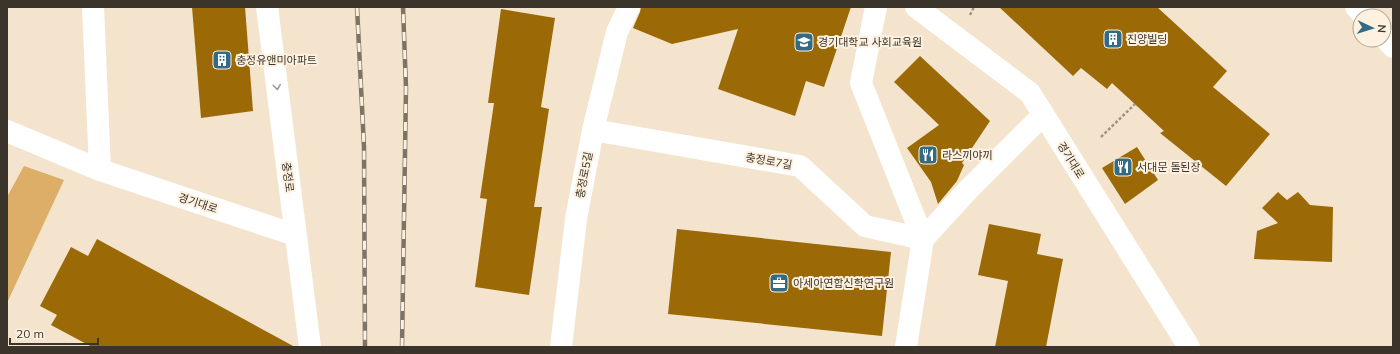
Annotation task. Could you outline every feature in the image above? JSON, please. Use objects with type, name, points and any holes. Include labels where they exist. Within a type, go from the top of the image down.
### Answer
[{"type":"street","points":[[93,7],[100,170]]},
{"type":"street","name":"충정로","points":[[267,7],[310,347]]},
{"type":"street","name":"충정로5길","points":[[561,347],[576,219],[593,130],[617,32],[629,7]]},
{"type":"street","points":[[876,7],[861,83],[923,239],[906,347]]},
{"type":"street","name":"경기대로","points":[[916,7],[1030,93],[1189,347]]},
{"type":"street","points":[[923,239],[968,190],[1043,115]]},
{"type":"street","name":"충정로7길","points":[[593,130],[800,166],[865,226],[923,239]]},
{"type":"street","name":"경기대로","points":[[7,131],[100,170],[295,235]]},
{"type":"path","points":[[1101,137],[1135,104]]},
{"type":"shaded area","points":[[24,166],[64,180],[7,303],[7,197]]},
{"type":"building","name":"충정유앤미아파트","points":[[192,7],[245,7],[253,111],[201,118]]},
{"type":"building","points":[[641,7],[851,7],[824,87],[806,81],[795,116],[718,89],[738,29],[672,44],[633,28]]},
{"type":"building","name":"진양빌딩","points":[[999,7],[1157,7],[1227,71],[1213,87],[1270,134],[1226,186],[1160,133],[1164,131],[1112,83],[1107,89],[1081,68],[1073,76]]},
{"type":"building","points":[[501,9],[555,18],[541,107],[549,109],[534,207],[542,207],[529,295],[475,287],[487,199],[480,198],[494,103],[488,103]]},
{"type":"building","points":[[920,56],[990,121],[962,163],[964,165],[957,181],[938,204],[931,182],[907,148],[939,125],[894,82]]},
{"type":"building","points":[[1137,147],[1158,180],[1125,204],[1102,168]]},
{"type":"building","points":[[1278,192],[1287,200],[1298,192],[1310,205],[1333,207],[1332,262],[1254,259],[1257,231],[1278,223],[1262,208]]},
{"type":"building","points":[[989,224],[1041,234],[1037,254],[1063,259],[1046,347],[995,347],[1008,281],[978,275]]},
{"type":"building","name":"아세아연합신학연구원","points":[[677,229],[891,252],[882,336],[668,314]]},
{"type":"building","points":[[97,239],[295,347],[92,347],[51,325],[57,315],[40,306],[71,247],[88,256]]},
{"type":"railway","points":[[357,7],[364,147],[365,347]]},
{"type":"railway","points":[[402,347],[406,88],[403,7]]},
{"type":"place","name":"진양빌딩","points":[[1113,39]]},
{"type":"place","name":"경기대학교 사회교육원","points":[[804,42]]},
{"type":"place","name":"충정유앤미아파트","points":[[222,60]]},
{"type":"place","name":"라스끼야끼","points":[[928,155]]},
{"type":"place","name":"서대문 돌된장","points":[[1123,167]]},
{"type":"place","name":"아세아연합신학연구원","points":[[779,283]]}]
